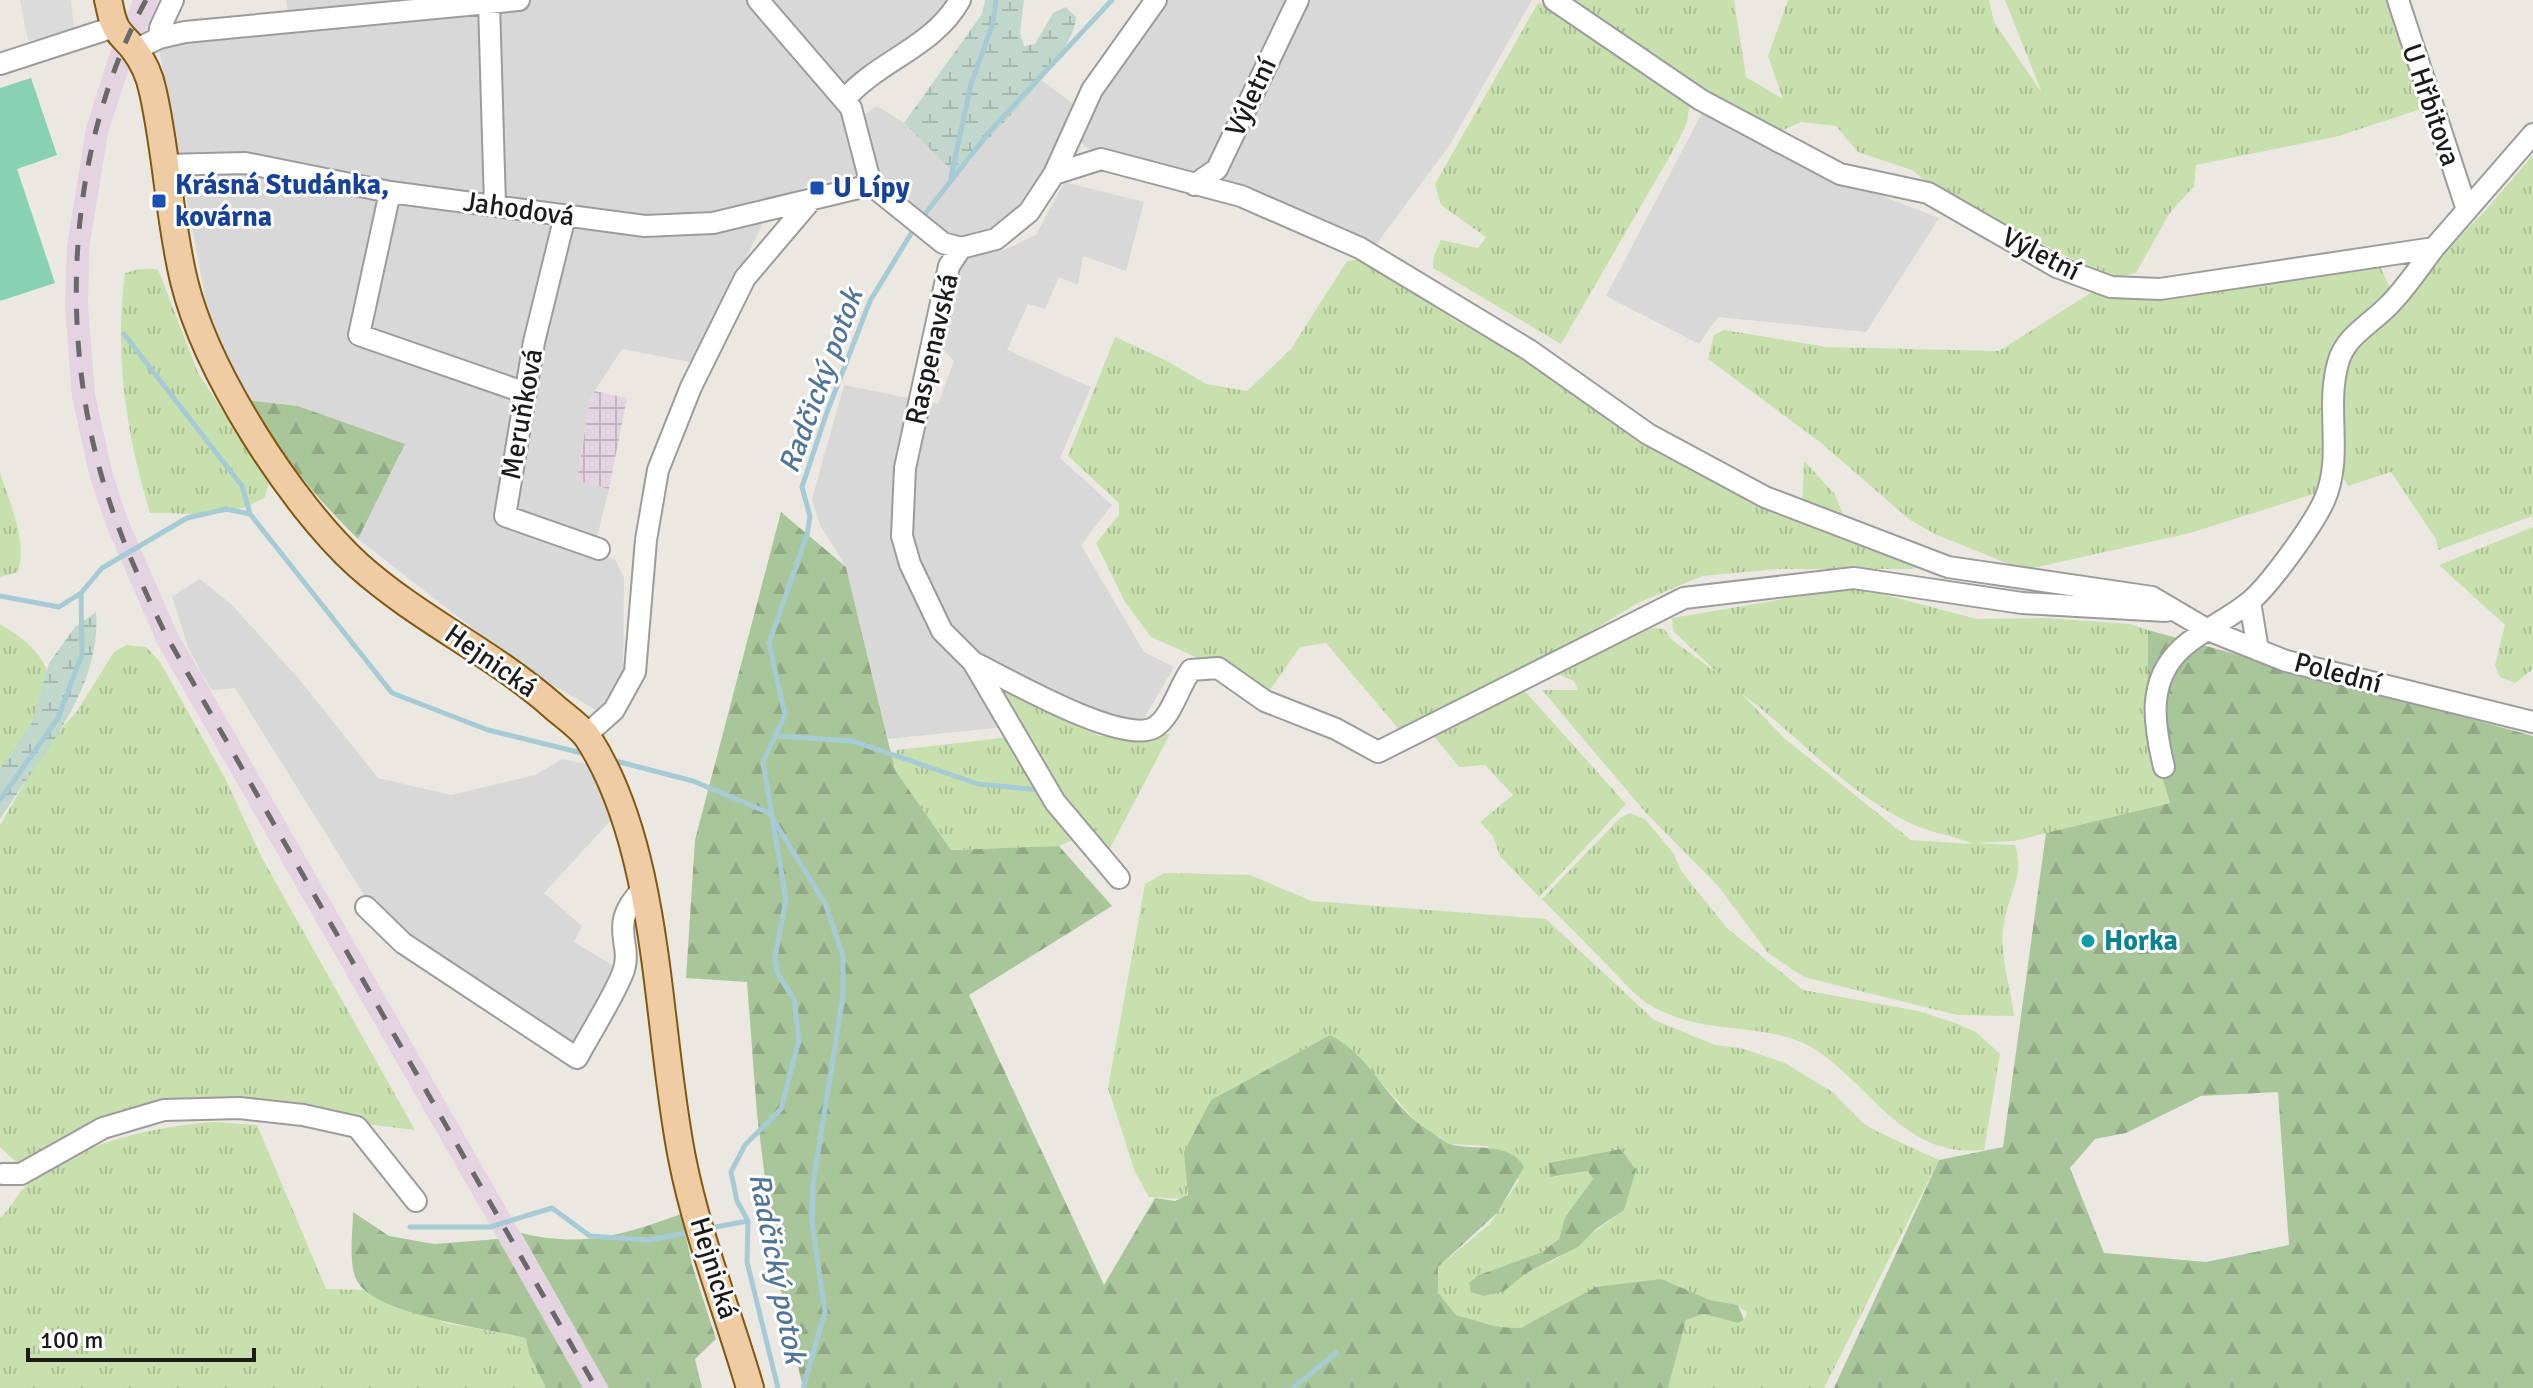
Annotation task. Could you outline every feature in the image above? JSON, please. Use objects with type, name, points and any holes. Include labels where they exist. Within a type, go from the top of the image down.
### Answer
[{"type":"main road","name":"Hejnická","points":[[108,0],[114,27],[135,50],[153,89],[184,280],[205,348],[286,478],[358,564],[419,611],[533,688],[586,735],[614,793],[644,888],[683,1164],[750,1388]]},
{"type":"street","points":[[159,38],[160,28],[173,0]]},
{"type":"street","points":[[135,50],[159,38],[185,32],[519,0]]},
{"type":"street","points":[[758,0],[851,108],[871,185],[943,243],[961,248]]},
{"type":"street","points":[[845,99],[862,79],[923,42],[960,0]]},
{"type":"street","name":"Raspenavská","points":[[1119,878],[1055,802],[973,662],[942,631],[910,564],[902,536],[905,468],[949,266],[961,248],[996,239],[1029,212],[1054,174],[1092,90],[1156,0]]},
{"type":"street","name":"Výletní","points":[[1194,185],[1217,169],[1298,0]]},
{"type":"street","name":"Výletní","points":[[1554,0],[1701,100],[1840,174],[1928,193],[2057,267],[2111,287],[2160,289],[2434,248]]},
{"type":"street","name":"U Hřbitova","points":[[2398,0],[2467,210]]},
{"type":"street","points":[[489,3],[495,205]]},
{"type":"street","points":[[0,64],[114,27]]},
{"type":"street","points":[[2164,767],[2153,721],[2157,688],[2180,649],[2250,602],[2324,501],[2335,461],[2331,395],[2338,360],[2350,339],[2389,305],[2533,134]]},
{"type":"street","name":"Polední","points":[[1054,174],[1101,159],[1241,196],[1360,248],[1529,350],[1648,434],[1765,497],[1948,567],[2152,597],[2208,630],[2286,661],[2533,722]]},
{"type":"street","name":"Jahodová","points":[[165,165],[245,163],[390,192],[645,226],[713,223],[871,185]]},
{"type":"street","points":[[390,192],[359,335],[526,393]]},
{"type":"street","points":[[586,735],[614,710],[635,672],[646,540],[658,470],[691,387],[745,278],[812,199]]},
{"type":"street","name":"Meruňková","points":[[565,216],[534,342],[505,516],[599,549]]},
{"type":"street","name":"Raspenavská","points":[[973,662],[1105,725],[1136,731],[1153,729],[1164,719],[1178,686],[1191,670],[1218,668],[1265,701],[1336,729],[1378,752],[1684,598],[1854,578],[2022,603],[2182,612]]},
{"type":"street","points":[[2250,602],[2258,650]]},
{"type":"street","points":[[366,907],[403,943],[577,1058],[624,971],[622,926],[630,902],[644,888]]},
{"type":"street","points":[[1,1174],[21,1174],[103,1128],[164,1110],[239,1108],[303,1115],[357,1127],[416,1201]]},
{"type":"shaded area","points":[[20,0],[71,0],[74,30],[28,41]]},
{"type":"shaded area","points":[[133,0],[159,0],[131,63],[108,133],[89,248],[88,306],[95,394],[112,471],[128,520],[177,632],[609,1388],[583,1388],[157,643],[107,528],[90,478],[72,397],[65,306],[67,246],[86,128],[109,55]]},
{"type":"shaded area","points":[[286,0],[951,0],[940,20],[833,95],[852,123],[877,106],[904,123],[955,174],[1041,80],[1080,109],[1044,180],[1002,227],[961,241],[930,225],[882,178],[815,181],[771,206],[696,363],[622,349],[590,398],[577,480],[609,489],[593,553],[615,559],[624,578],[623,679],[610,706],[598,711],[526,670],[358,539],[405,445],[298,406],[246,400],[214,345],[158,44],[290,27]]},
{"type":"shaded area","points":[[1166,0],[1532,0],[1449,146],[1372,250],[1235,192],[1085,147],[1081,141],[1090,116],[1135,42]]},
{"type":"shaded area","points":[[1703,111],[1813,169],[1939,218],[1866,332],[1718,317],[1699,344],[1606,296]]},
{"type":"shaded area","points":[[1064,182],[1144,202],[1126,271],[1083,256],[1078,285],[1059,277],[1045,309],[1028,304],[1007,350],[1091,387],[1060,458],[1112,505],[1081,545],[1144,652],[1174,667],[1142,722],[1103,717],[997,663],[1005,727],[888,739],[846,567],[820,525],[812,499],[844,385],[938,404],[954,361],[939,345],[962,257],[1004,250],[1036,235]]},
{"type":"shaded area","points":[[595,391],[627,398],[609,489],[577,481],[590,399]]},
{"type":"shaded area","points":[[200,579],[232,605],[299,679],[378,778],[451,795],[535,775],[562,759],[591,765],[613,818],[544,893],[582,926],[574,942],[617,968],[577,1040],[565,1045],[402,931],[364,895],[235,688],[212,690],[202,674],[188,647],[172,596]]},
{"type":"green space","points":[[985,0],[1024,0],[1020,33],[1024,46],[1035,44],[1053,13],[1066,7],[1076,17],[1072,34],[1045,76],[955,174],[904,123],[982,14]]},
{"type":"green space","points":[[1574,0],[1734,0],[1746,77],[1783,99],[1768,56],[1788,0],[1989,0],[1994,22],[2042,93],[2005,0],[2390,0],[2427,107],[2339,136],[2196,165],[2194,186],[2169,214],[2136,273],[2119,277],[2078,262],[1937,190],[1912,170],[1858,152],[1836,126],[1801,122],[1781,131],[1716,97]]},
{"type":"green space","points":[[1538,3],[1553,9],[1690,102],[1687,122],[1678,142],[1561,344],[1433,268],[1434,255],[1441,240],[1478,248],[1486,237],[1441,205],[1435,184]]},
{"type":"green space","points":[[31,78],[57,155],[17,169],[55,283],[0,301],[0,88]]},
{"type":"green space","points":[[2533,155],[2533,516],[2438,550],[2436,539],[2391,472],[2348,486],[2344,479],[2340,411],[2347,361],[2404,302],[2440,256],[2485,211]]},
{"type":"green space","points":[[1361,259],[1435,284],[1451,318],[1668,439],[1802,508],[1804,461],[1834,493],[1846,521],[1918,559],[1913,569],[1778,569],[1702,576],[1638,603],[1532,667],[1402,733],[1326,643],[1300,647],[1270,690],[1151,637],[1125,602],[1096,543],[1119,515],[1119,503],[1068,456],[1115,337],[1167,361],[1206,384],[1247,391],[1291,349],[1347,261]]},
{"type":"green space","points":[[2381,268],[2391,291],[2347,335],[2329,460],[2320,492],[2190,533],[2024,570],[1937,535],[1910,520],[1820,442],[1708,359],[1714,335],[1724,330],[1827,347],[1999,351],[2092,292],[2179,293]]},
{"type":"green space","points":[[157,269],[198,373],[269,481],[265,497],[251,505],[209,514],[150,513],[134,453],[122,364],[125,273]]},
{"type":"green space","points":[[246,400],[298,406],[405,444],[358,539],[298,473]]},
{"type":"green space","points":[[0,473],[19,534],[20,560],[18,572],[0,577]]},
{"type":"green space","points":[[781,512],[846,567],[895,770],[951,850],[1059,846],[1112,906],[969,995],[1104,1285],[1155,1198],[1175,1201],[1188,1195],[1184,1152],[1211,1100],[1330,1035],[1358,1055],[1414,1120],[1441,1139],[1459,1146],[1510,1153],[1524,1167],[1498,1212],[1438,1267],[1438,1293],[1456,1315],[1498,1327],[1521,1328],[1596,1287],[1661,1279],[1710,1300],[1738,1305],[1744,1320],[1738,1323],[1704,1314],[1686,1320],[1668,1388],[803,1388],[777,1274],[757,1114],[747,982],[686,978],[695,840]]},
{"type":"green space","points":[[2533,527],[2533,669],[2515,683],[2500,677],[2495,665],[2505,625],[2439,565]]},
{"type":"green space","points":[[1855,587],[1977,619],[2046,618],[2130,624],[2148,630],[2147,727],[2170,803],[2014,841],[1976,843],[2015,845],[2018,857],[2017,876],[2003,935],[2014,1016],[1957,1015],[1804,977],[1768,953],[1718,886],[1646,813],[1542,690],[1578,690],[1574,681],[1557,674],[1652,628],[1664,629],[1672,640],[1719,674],[1673,631],[1672,618]],"holes":[[[1741,693],[1867,798],[1914,825],[1973,844],[1911,840],[1784,738]]]},
{"type":"green space","points":[[96,612],[95,641],[79,696],[50,747],[0,819],[0,768],[31,725],[49,663],[75,627]]},
{"type":"green space","points":[[0,624],[27,643],[42,661],[49,680],[48,698],[41,718],[0,782]]},
{"type":"green space","points":[[2148,630],[2533,736],[2533,1388],[1834,1388],[1939,1160],[2003,1147],[2046,833],[2170,803],[2147,727]],"holes":[[[2278,1092],[2289,1245],[2206,1262],[2104,1253],[2070,1168],[2095,1139],[2126,1133],[2201,1096]]]},
{"type":"green space","points":[[127,645],[146,647],[160,662],[225,778],[262,858],[415,1130],[205,1105],[24,1164],[15,1161],[0,1147],[0,825],[47,745],[77,711],[114,652]]},
{"type":"green space","points":[[1003,681],[1085,722],[1089,731],[1100,736],[1170,734],[1106,856],[1056,794],[995,686]]},
{"type":"green space","points":[[1521,687],[1626,804],[1539,897],[1500,856],[1493,836],[1480,822],[1513,795],[1485,765],[1459,767],[1433,735]]},
{"type":"green space","points":[[1010,737],[1077,838],[1059,846],[951,850],[895,770],[892,758],[897,750]]},
{"type":"green space","points":[[1630,813],[1645,819],[1674,854],[1681,871],[1727,928],[1803,990],[1918,1011],[1955,1023],[1976,1032],[2000,1054],[1984,1150],[1956,1150],[1932,1143],[1911,1132],[1836,1065],[1797,1041],[1690,1021],[1668,1014],[1632,991],[1542,899],[1620,818]]},
{"type":"green space","points":[[1164,873],[1250,875],[1312,901],[1546,919],[1654,1020],[1715,1045],[1741,1048],[1785,1063],[1831,1091],[1863,1123],[1939,1160],[1824,1388],[1667,1388],[1686,1320],[1704,1314],[1738,1323],[1744,1320],[1747,1313],[1738,1305],[1710,1300],[1660,1279],[1562,1310],[1521,1328],[1498,1327],[1456,1315],[1437,1293],[1438,1267],[1490,1224],[1519,1180],[1487,1146],[1450,1144],[1419,1125],[1358,1056],[1330,1035],[1211,1100],[1200,1124],[1186,1199],[1149,1197],[1135,1172],[1108,1088],[1145,884]],"holes":[[[1621,1149],[1624,1210],[1557,1259],[1528,1272],[1479,1275],[1542,1252],[1559,1239],[1565,1217],[1593,1179],[1588,1171],[1554,1177]]]},
{"type":"green space","points":[[212,1122],[257,1125],[326,1289],[363,1290],[446,1323],[527,1338],[529,1354],[546,1388],[0,1388],[0,1218],[30,1182],[76,1154],[143,1132]]},
{"type":"green space","points":[[1621,1149],[1636,1170],[1624,1210],[1596,1229],[1578,1247],[1528,1272],[1504,1291],[1484,1296],[1471,1292],[1469,1283],[1479,1275],[1542,1252],[1559,1239],[1565,1217],[1593,1179],[1588,1171],[1550,1177],[1549,1163]]},
{"type":"green space","points":[[353,1212],[389,1236],[434,1244],[498,1239],[583,1388],[546,1388],[529,1354],[526,1338],[409,1312],[368,1293],[354,1274]]},
{"type":"green space","points":[[681,1214],[692,1265],[716,1339],[695,1359],[702,1388],[609,1388],[521,1233],[564,1239],[602,1237]]},
{"type":"waterway","points":[[951,177],[971,84],[993,23],[996,0]]},
{"type":"waterway","name":"Radčický potok","points":[[921,219],[990,131],[1112,0]]},
{"type":"waterway","name":"Radčický potok","points":[[778,1388],[747,1262],[748,1221],[737,1201],[731,1172],[745,1145],[781,1109],[799,1040],[794,999],[778,974],[775,957],[786,900],[763,762],[785,715],[769,643],[807,535],[810,516],[802,487],[827,412],[870,301],[915,227]]},
{"type":"waterway","points":[[124,334],[242,486],[250,514],[392,693],[488,730],[586,754]]},
{"type":"waterway","points":[[0,596],[59,607],[81,593],[102,568],[187,518],[226,509],[250,514]]},
{"type":"waterway","points":[[0,800],[58,718],[82,654],[81,593]]},
{"type":"waterway","points":[[776,736],[853,741],[978,784],[1040,790]]},
{"type":"waterway","points":[[612,760],[693,781],[769,813],[825,903],[843,956],[843,996],[813,1184],[812,1223],[825,1312],[803,1388]]},
{"type":"waterway","points":[[410,1227],[490,1227],[552,1208],[590,1236],[648,1240],[692,1232]]},
{"type":"waterway","points":[[710,1228],[748,1221]]},
{"type":"waterway","points":[[1293,1388],[1336,1353]]},
{"type":"railway","points":[[146,0],[120,55],[101,112],[87,172],[79,232],[76,294],[79,355],[87,415],[107,495],[130,557],[167,637],[596,1388]]},
{"type":"place","name":"U Lípy","points":[[817,188]]},
{"type":"place","name":"Krásná Studánka, kovárna","points":[[159,201]]},
{"type":"place","name":"Horka","points":[[2088,941]]}]
